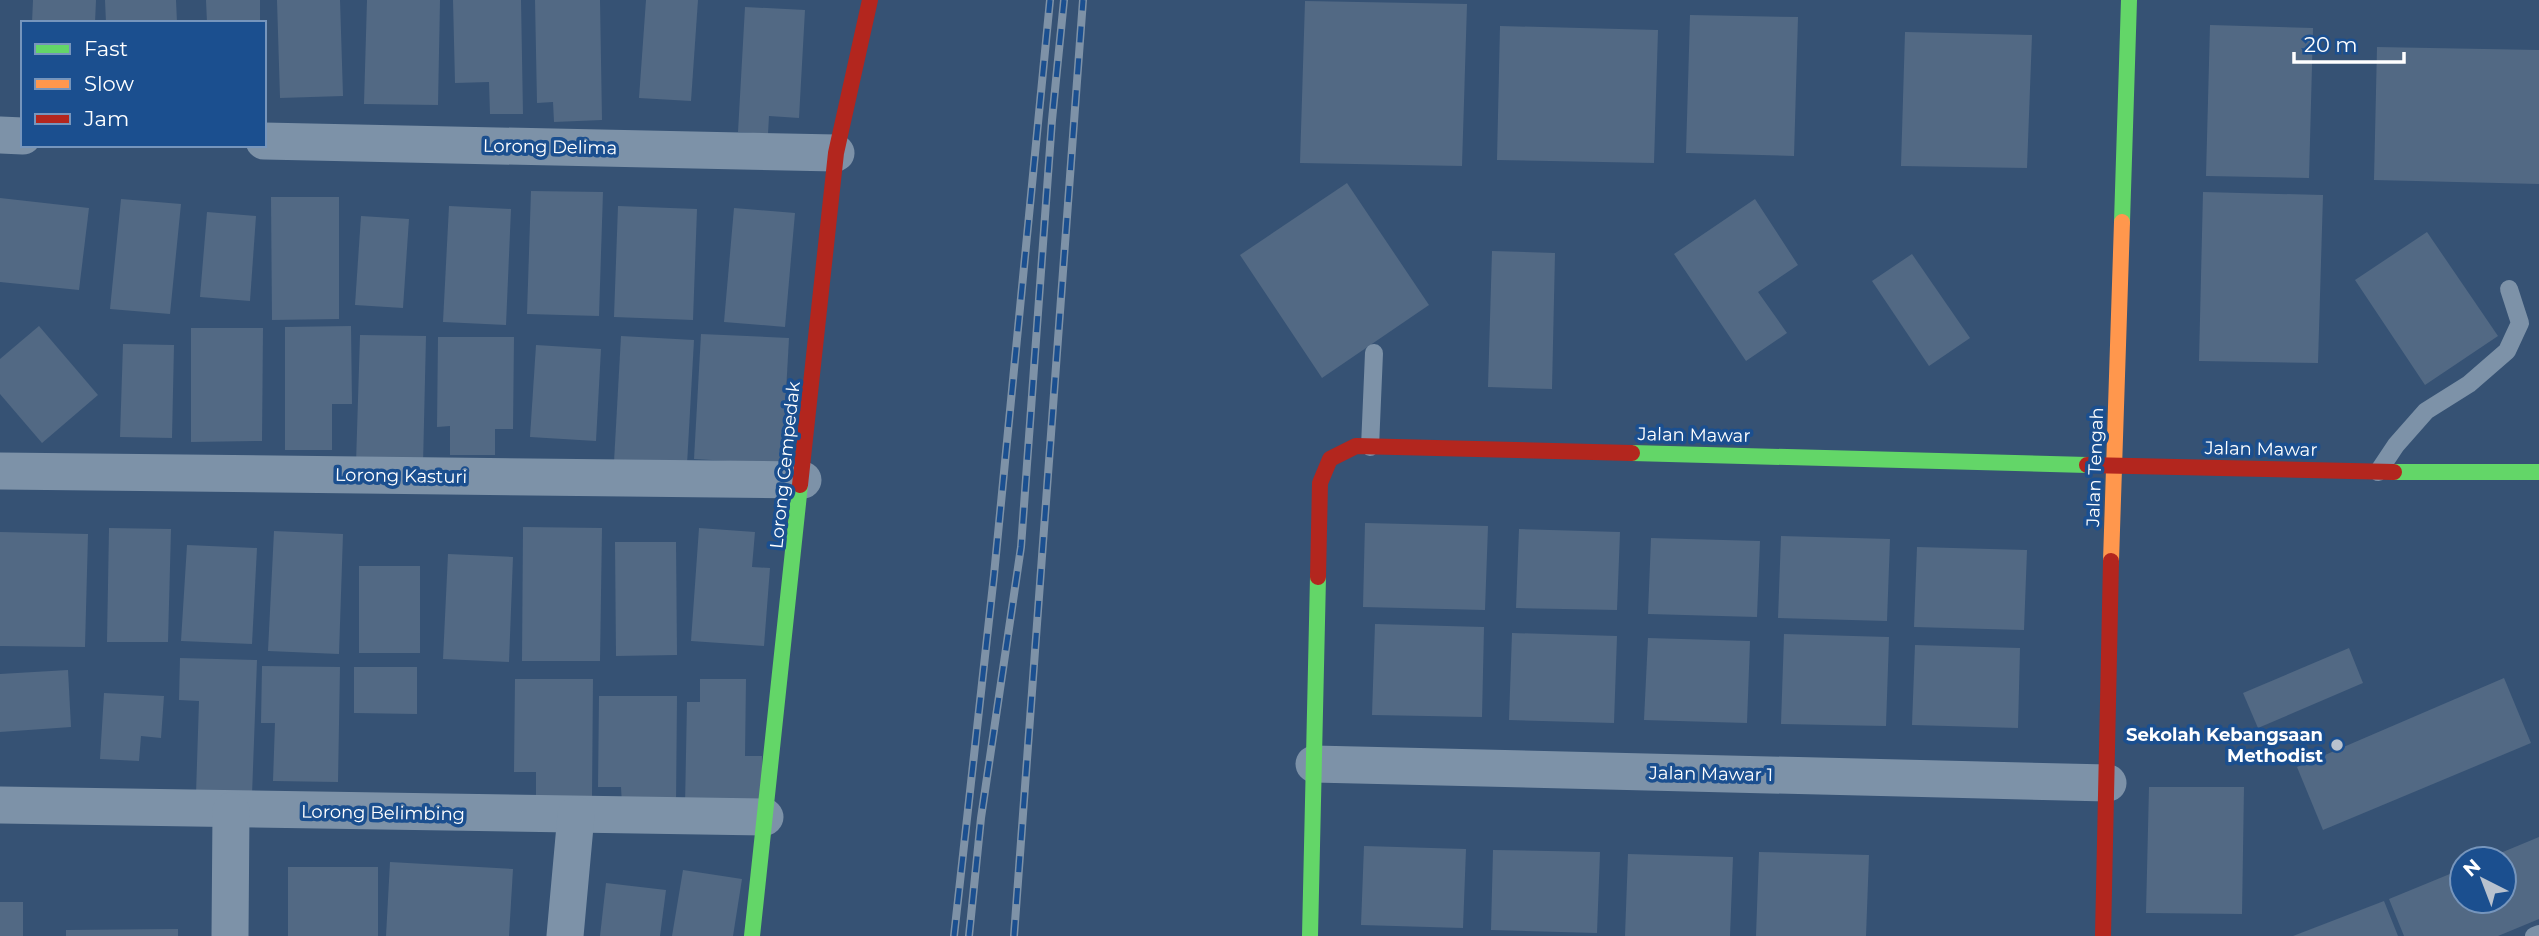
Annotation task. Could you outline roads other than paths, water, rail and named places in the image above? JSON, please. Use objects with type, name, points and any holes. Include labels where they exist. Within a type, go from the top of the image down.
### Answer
[{"type":"street","name":"Lorong Cempedak","points":[[752,936],[836,153],[870,0]]},
{"type":"street","name":"Jalan Tengah","points":[[2104,936],[2108,639],[2129,0]]},
{"type":"street","points":[[0,135],[21,136]]},
{"type":"street","name":"Lorong Delima","points":[[266,141],[836,153]]},
{"type":"street","name":"Jalan Mawar","points":[[1310,936],[1320,483],[1330,459],[1356,446],[2378,471],[2539,472]]},
{"type":"street","name":"Lorong Kasturi","points":[[0,471],[803,480]]},
{"type":"street","name":"Jalan Mawar 1","points":[[1314,764],[2108,783]]},
{"type":"street","name":"Lorong Belimbing","points":[[0,805],[231,811],[765,817]]},
{"type":"street","points":[[230,936],[231,811]]},
{"type":"street","points":[[565,936],[576,815]]},
{"type":"lane","points":[[2378,471],[2396,445],[2426,411],[2469,384],[2507,351],[2520,323],[2509,289]]},
{"type":"lane","points":[[1370,447],[1374,354]]},
{"type":"lane","points":[[2534,936],[2539,934]]},
{"type":"railway","points":[[954,936],[994,575],[1050,0]]},
{"type":"railway","points":[[969,936],[981,818],[1021,547],[1052,120],[1064,0]]},
{"type":"railway","points":[[1014,936],[1083,0]]},
{"type":"place","name":"Sekolah Kebangsaan Methodist","points":[[2337,745]]}]
